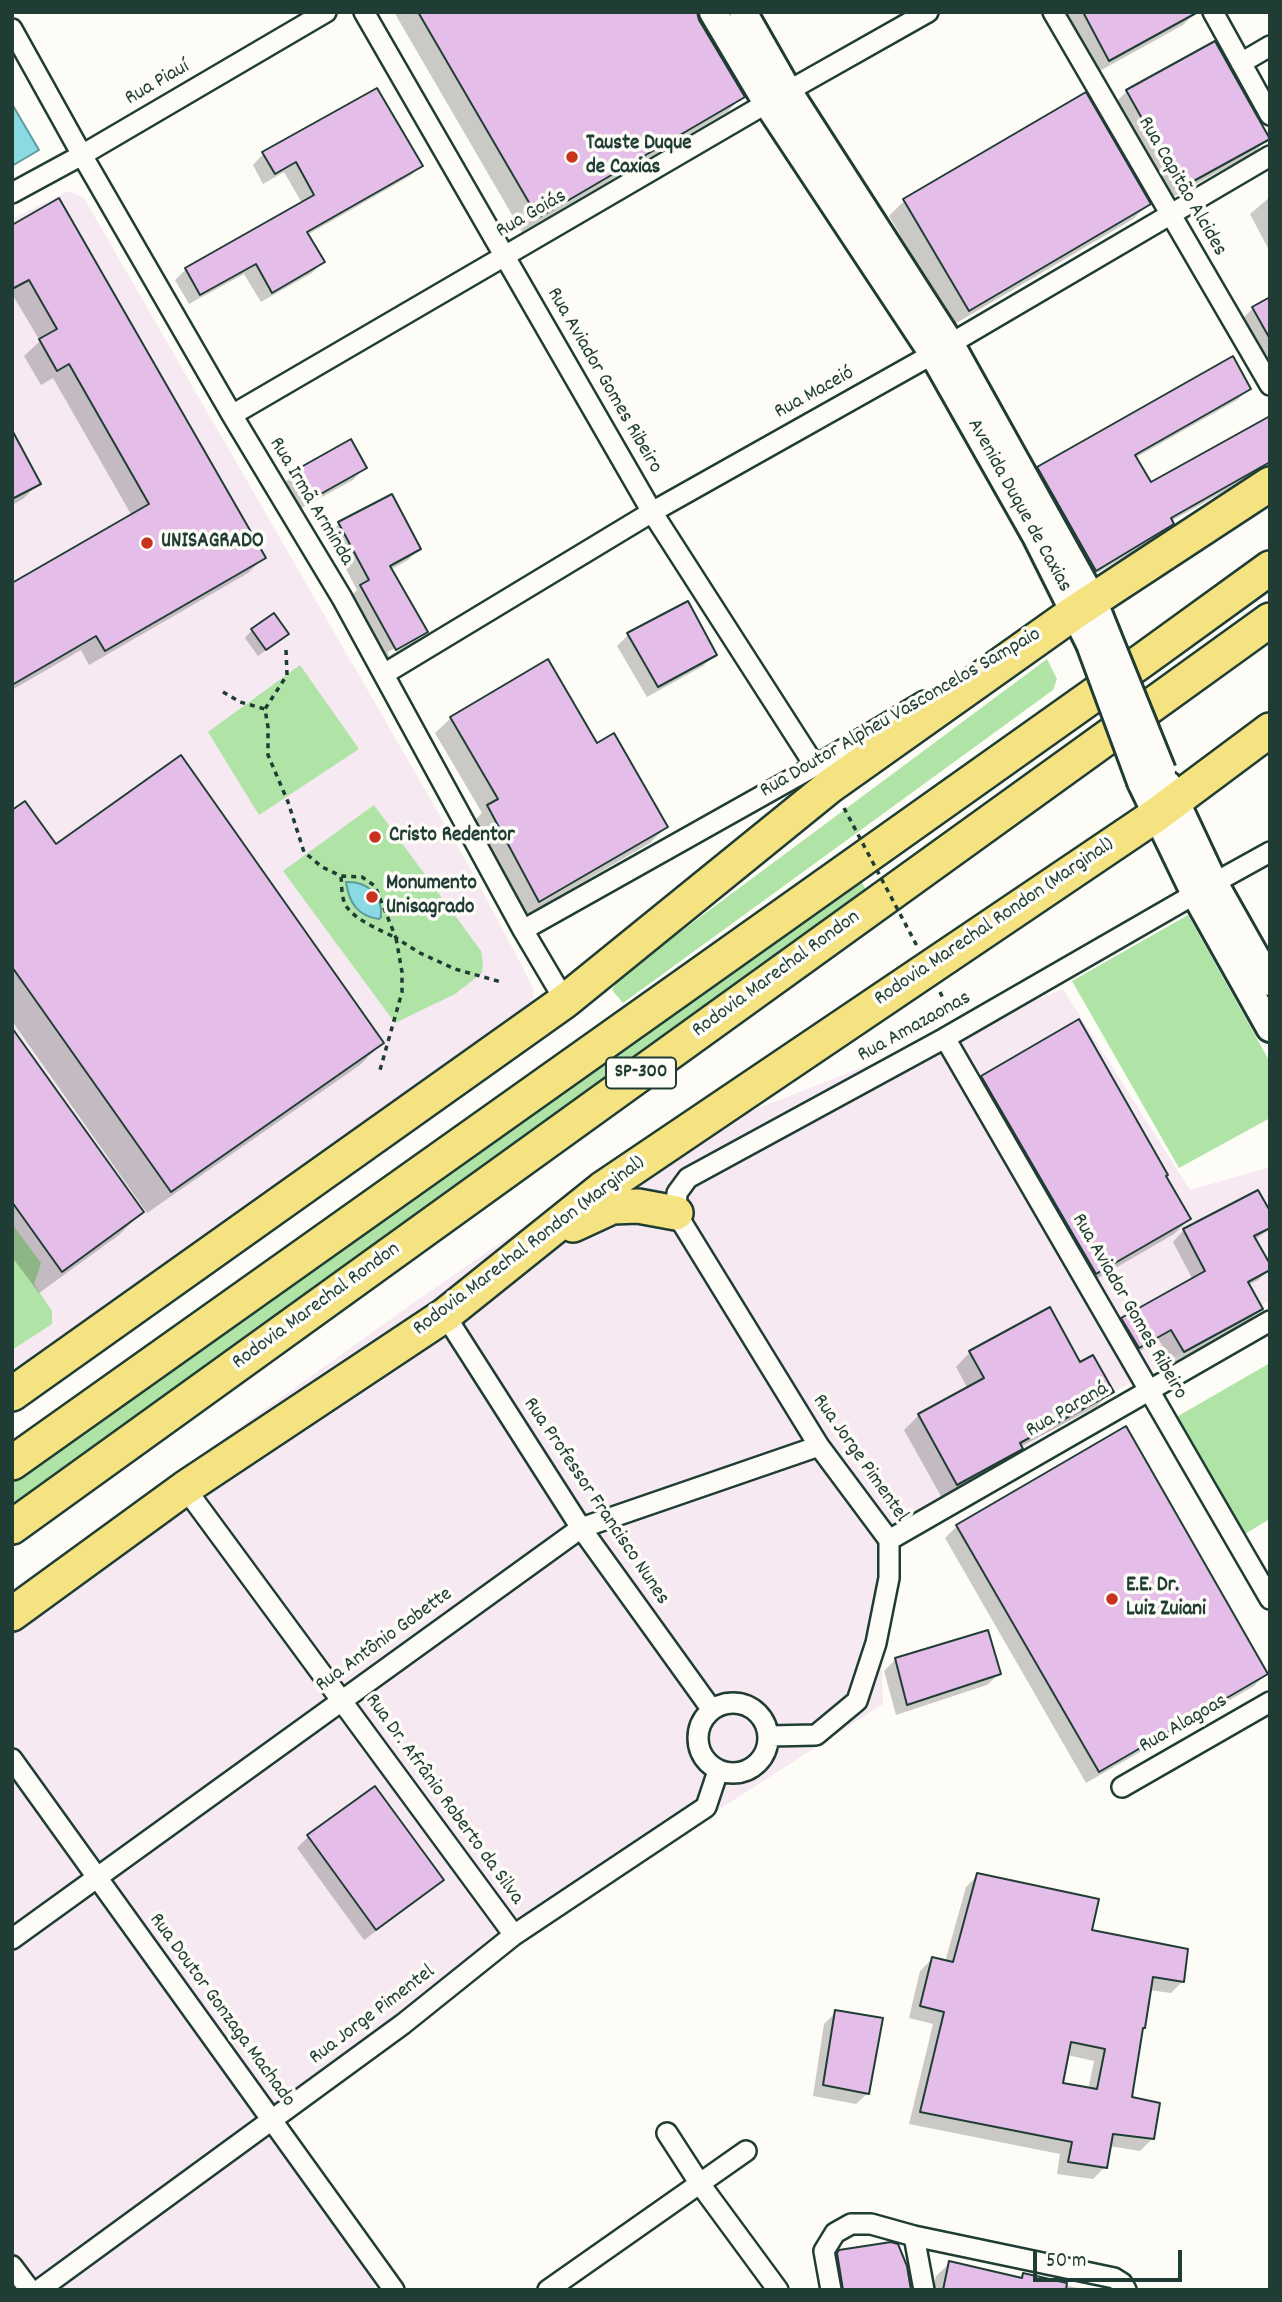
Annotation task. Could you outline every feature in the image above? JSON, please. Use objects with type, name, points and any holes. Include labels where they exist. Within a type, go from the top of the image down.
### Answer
[{"type":"highway","name":"Rua Doutor Alpheu Vasconcelos Sampaio","points":[[1084,606],[1270,484]]},
{"type":"highway","name":"Rodovia Marechal Rondon","points":[[12,1464],[1270,568]]},
{"type":"highway","points":[[12,1394],[565,1001],[830,786],[1084,606]]},
{"type":"highway","name":"Rodovia Marechal Rondon","points":[[12,1527],[1270,620]]},
{"type":"highway","name":"Rodovia Marechal Rondon (Marginal)","points":[[12,1614],[185,1488],[445,1315],[613,1181],[1165,808],[1270,730]]},
{"type":"highway","points":[[533,1243],[612,1207],[638,1206],[676,1213]]},
{"type":"main road","name":"Avenida Duque de Caxias","points":[[713,12],[778,97],[942,348],[1084,606],[1165,808],[1270,1028]]},
{"type":"main road","name":"Avenida Duque de Caxias","points":[[743,12],[778,97]]},
{"type":"main road","name":"Avenida Duque de Caxias","points":[[1204,889],[1270,982]]},
{"type":"street","name":"Rua Piauí","points":[[12,193],[326,12]]},
{"type":"street","name":"Rua Aviador Gomes Ribeiro","points":[[364,12],[652,512],[815,766]]},
{"type":"street","name":"Rua Goiás","points":[[232,415],[928,12]]},
{"type":"street","name":"Rua Capitão Alcides","points":[[1053,12],[1270,385]]},
{"type":"street","points":[[1220,15],[1241,63],[1270,114]]},
{"type":"street","name":"Rua Irmã Arminda","points":[[12,29],[232,415],[342,598],[523,930],[565,1001]]},
{"type":"street","points":[[1241,63],[1270,46]]},
{"type":"street","name":"Rua Maceió","points":[[384,674],[652,512],[942,348],[1270,156]]},
{"type":"street","name":"Rua Doutor Alpheu Vasconcelos Sampaio","points":[[523,930],[815,766],[1084,606]]},
{"type":"street","name":"Rua Amazaonas","points":[[676,1213],[677,1193],[688,1178],[945,1038],[1270,852]]},
{"type":"street","name":"Rua Aviador Gomes Ribeiro","points":[[945,1038],[1270,1599]]},
{"type":"street","name":"Rua Jorge Pimentel","points":[[676,1213],[819,1446],[889,1540],[889,1578],[879,1630],[857,1701],[816,1735],[769,1736]]},
{"type":"street","name":"Rua Professor Francisco Nunes","points":[[445,1315],[581,1528],[712,1710]]},
{"type":"street","name":"Rua Paraná","points":[[889,1540],[1270,1321]]},
{"type":"street","name":"Rua Antônio Gobette","points":[[12,1939],[581,1528],[819,1446]]},
{"type":"street","name":"Rua Dr. Afrânio Roberto da Silva","points":[[185,1488],[514,1935]]},
{"type":"street","name":"Rua Alagoas","points":[[1122,1787],[1270,1702]]},
{"type":"street","points":[[726,1703],[749,1706],[766,1724],[769,1736],[762,1759],[753,1768],[742,1773],[730,1774],[718,1770],[705,1759],[698,1745],[701,1723],[712,1710],[726,1703]]},
{"type":"street","name":"Rua Doutor Gonzaga Machado","points":[[12,1759],[394,2290]]},
{"type":"street","name":"Rua Jorge Pimentel","points":[[39,2290],[403,2024],[514,1935],[706,1807],[718,1770]]},
{"type":"street","points":[[667,2133],[700,2184],[778,2290]]},
{"type":"street","points":[[548,2290],[746,2151]]},
{"type":"street","points":[[831,2290],[824,2251],[835,2232],[851,2224],[872,2224],[914,2236],[1114,2278],[1122,2283],[1126,2290]]},
{"type":"street","points":[[914,2236],[924,2290]]},
{"type":"street","points":[[12,2266],[30,2290]]},
{"type":"path","points":[[286,650],[287,675],[265,709],[268,755],[288,802],[304,852],[322,867],[341,876],[362,877],[375,886],[396,938],[402,972],[402,992],[380,1070]]},
{"type":"path","points":[[223,692],[240,702],[265,709]]},
{"type":"path","points":[[844,808],[917,946]]},
{"type":"path","points":[[341,876],[342,895],[347,907],[364,920],[420,953],[456,969],[501,982]]},
{"type":"shaded area","name":"UNISAGRADO","points":[[68,191],[84,198],[469,866],[533,987],[534,1003],[12,1377],[12,219]]},
{"type":"shaded area","points":[[1063,989],[1190,1190],[1270,1167],[1270,1300],[878,1538],[883,1704],[561,1911],[280,2130],[377,2290],[12,2290],[12,1590],[419,1299],[613,1165]]},
{"type":"green space","points":[[1047,659],[1057,679],[1053,690],[623,1003],[612,990],[621,976]]},
{"type":"green space","points":[[300,665],[359,749],[259,815],[208,732]]},
{"type":"green space","points":[[374,805],[481,951],[483,964],[482,973],[455,994],[395,1023],[283,871]]},
{"type":"green space","points":[[859,875],[871,902],[12,1514],[12,1479]]},
{"type":"green space","points":[[1188,915],[1270,1062],[1270,1118],[1179,1168],[1072,981]]},
{"type":"green space","points":[[12,1224],[41,1263],[34,1284],[52,1311],[52,1324],[12,1350]]},
{"type":"green space","points":[[1270,1363],[1270,1519],[1238,1538],[1173,1419]]},
{"type":"water","points":[[12,104],[39,150],[12,166]]},
{"type":"water","points":[[346,882],[361,884],[372,891],[381,909],[379,919],[365,915],[355,907]]},
{"type":"building","name":"Tauste Duque de Caxias","points":[[418,12],[697,12],[699,20],[745,97],[538,218]]},
{"type":"building","points":[[1083,12],[1198,12],[1109,61]]},
{"type":"building","points":[[1215,41],[1270,139],[1181,188],[1126,90]]},
{"type":"building","points":[[377,88],[423,166],[307,232],[325,262],[272,293],[256,264],[200,295],[185,268],[314,195],[296,162],[275,174],[262,152]]},
{"type":"building","points":[[1086,92],[1151,204],[969,311],[903,199]]},
{"type":"building","points":[[59,198],[266,558],[105,651],[96,636],[12,685],[12,583],[149,504],[69,364],[57,371],[39,339],[57,329],[29,280],[12,289],[12,225]]},
{"type":"building","points":[[1270,297],[1270,339],[1252,307]]},
{"type":"building","points":[[1233,356],[1251,389],[1135,455],[1151,482],[1270,416],[1270,462],[1171,518],[1174,524],[1096,571],[1037,467]]},
{"type":"building","points":[[12,430],[41,484],[12,499]]},
{"type":"building","points":[[351,439],[367,468],[310,500],[294,471]]},
{"type":"building","points":[[392,494],[421,549],[390,566],[428,632],[396,650],[360,585],[369,580],[338,522]]},
{"type":"building","points":[[688,601],[717,655],[658,687],[627,633]]},
{"type":"building","points":[[274,613],[289,634],[266,650],[251,629]]},
{"type":"building","points":[[548,659],[597,743],[614,733],[668,827],[539,902],[487,805],[498,799],[450,717]]},
{"type":"building","points":[[181,755],[384,1043],[171,1192],[12,967],[12,810],[25,801],[56,844]]},
{"type":"building","points":[[1079,1019],[1191,1219],[1096,1274],[981,1076]]},
{"type":"building","points":[[12,1028],[144,1212],[62,1272],[12,1202]]},
{"type":"building","points":[[1258,1190],[1270,1211],[1270,1228],[1254,1236],[1270,1264],[1270,1270],[1248,1282],[1263,1309],[1184,1352],[1171,1330],[1139,1348],[1121,1318],[1205,1271],[1183,1229]]},
{"type":"building","points":[[1050,1307],[1080,1362],[1093,1355],[1114,1392],[1020,1443],[1023,1449],[957,1485],[918,1414],[984,1378],[969,1351]]},
{"type":"building","name":"E.E. Dr. Luiz Zuiani","points":[[1126,1426],[1268,1674],[1099,1772],[956,1525]]},
{"type":"building","points":[[988,1630],[1001,1674],[907,1705],[895,1658]]},
{"type":"building","points":[[375,1786],[444,1880],[376,1930],[307,1835]]},
{"type":"building","points":[[977,1873],[1099,1899],[1092,1930],[1188,1949],[1184,1982],[1153,1977],[1143,2028],[1132,2097],[1160,2103],[1154,2139],[1113,2134],[1107,2168],[1068,2162],[1072,2142],[920,2112],[944,2012],[920,2006],[932,1957],[953,1962]],"holes":[[[1071,2042],[1105,2049],[1097,2089],[1063,2083]]]},
{"type":"building","points":[[835,2010],[883,2018],[869,2094],[823,2085]]},
{"type":"building","points":[[891,2242],[898,2244],[907,2266],[911,2290],[843,2290],[837,2253],[839,2250]]},
{"type":"building","points":[[949,2261],[1022,2278],[1023,2273],[1067,2283],[1066,2290],[943,2290]]},
{"type":"place","name":"Tauste Duque de Caxias","points":[[572,157]]},
{"type":"place","name":"UNISAGRADO","points":[[147,543]]},
{"type":"place","name":"Cristo Redentor","points":[[375,837]]},
{"type":"place","name":"Monumento Unisagrado","points":[[372,897]]},
{"type":"place","name":"E.E. Dr. Luiz Zuiani","points":[[1112,1599]]}]
